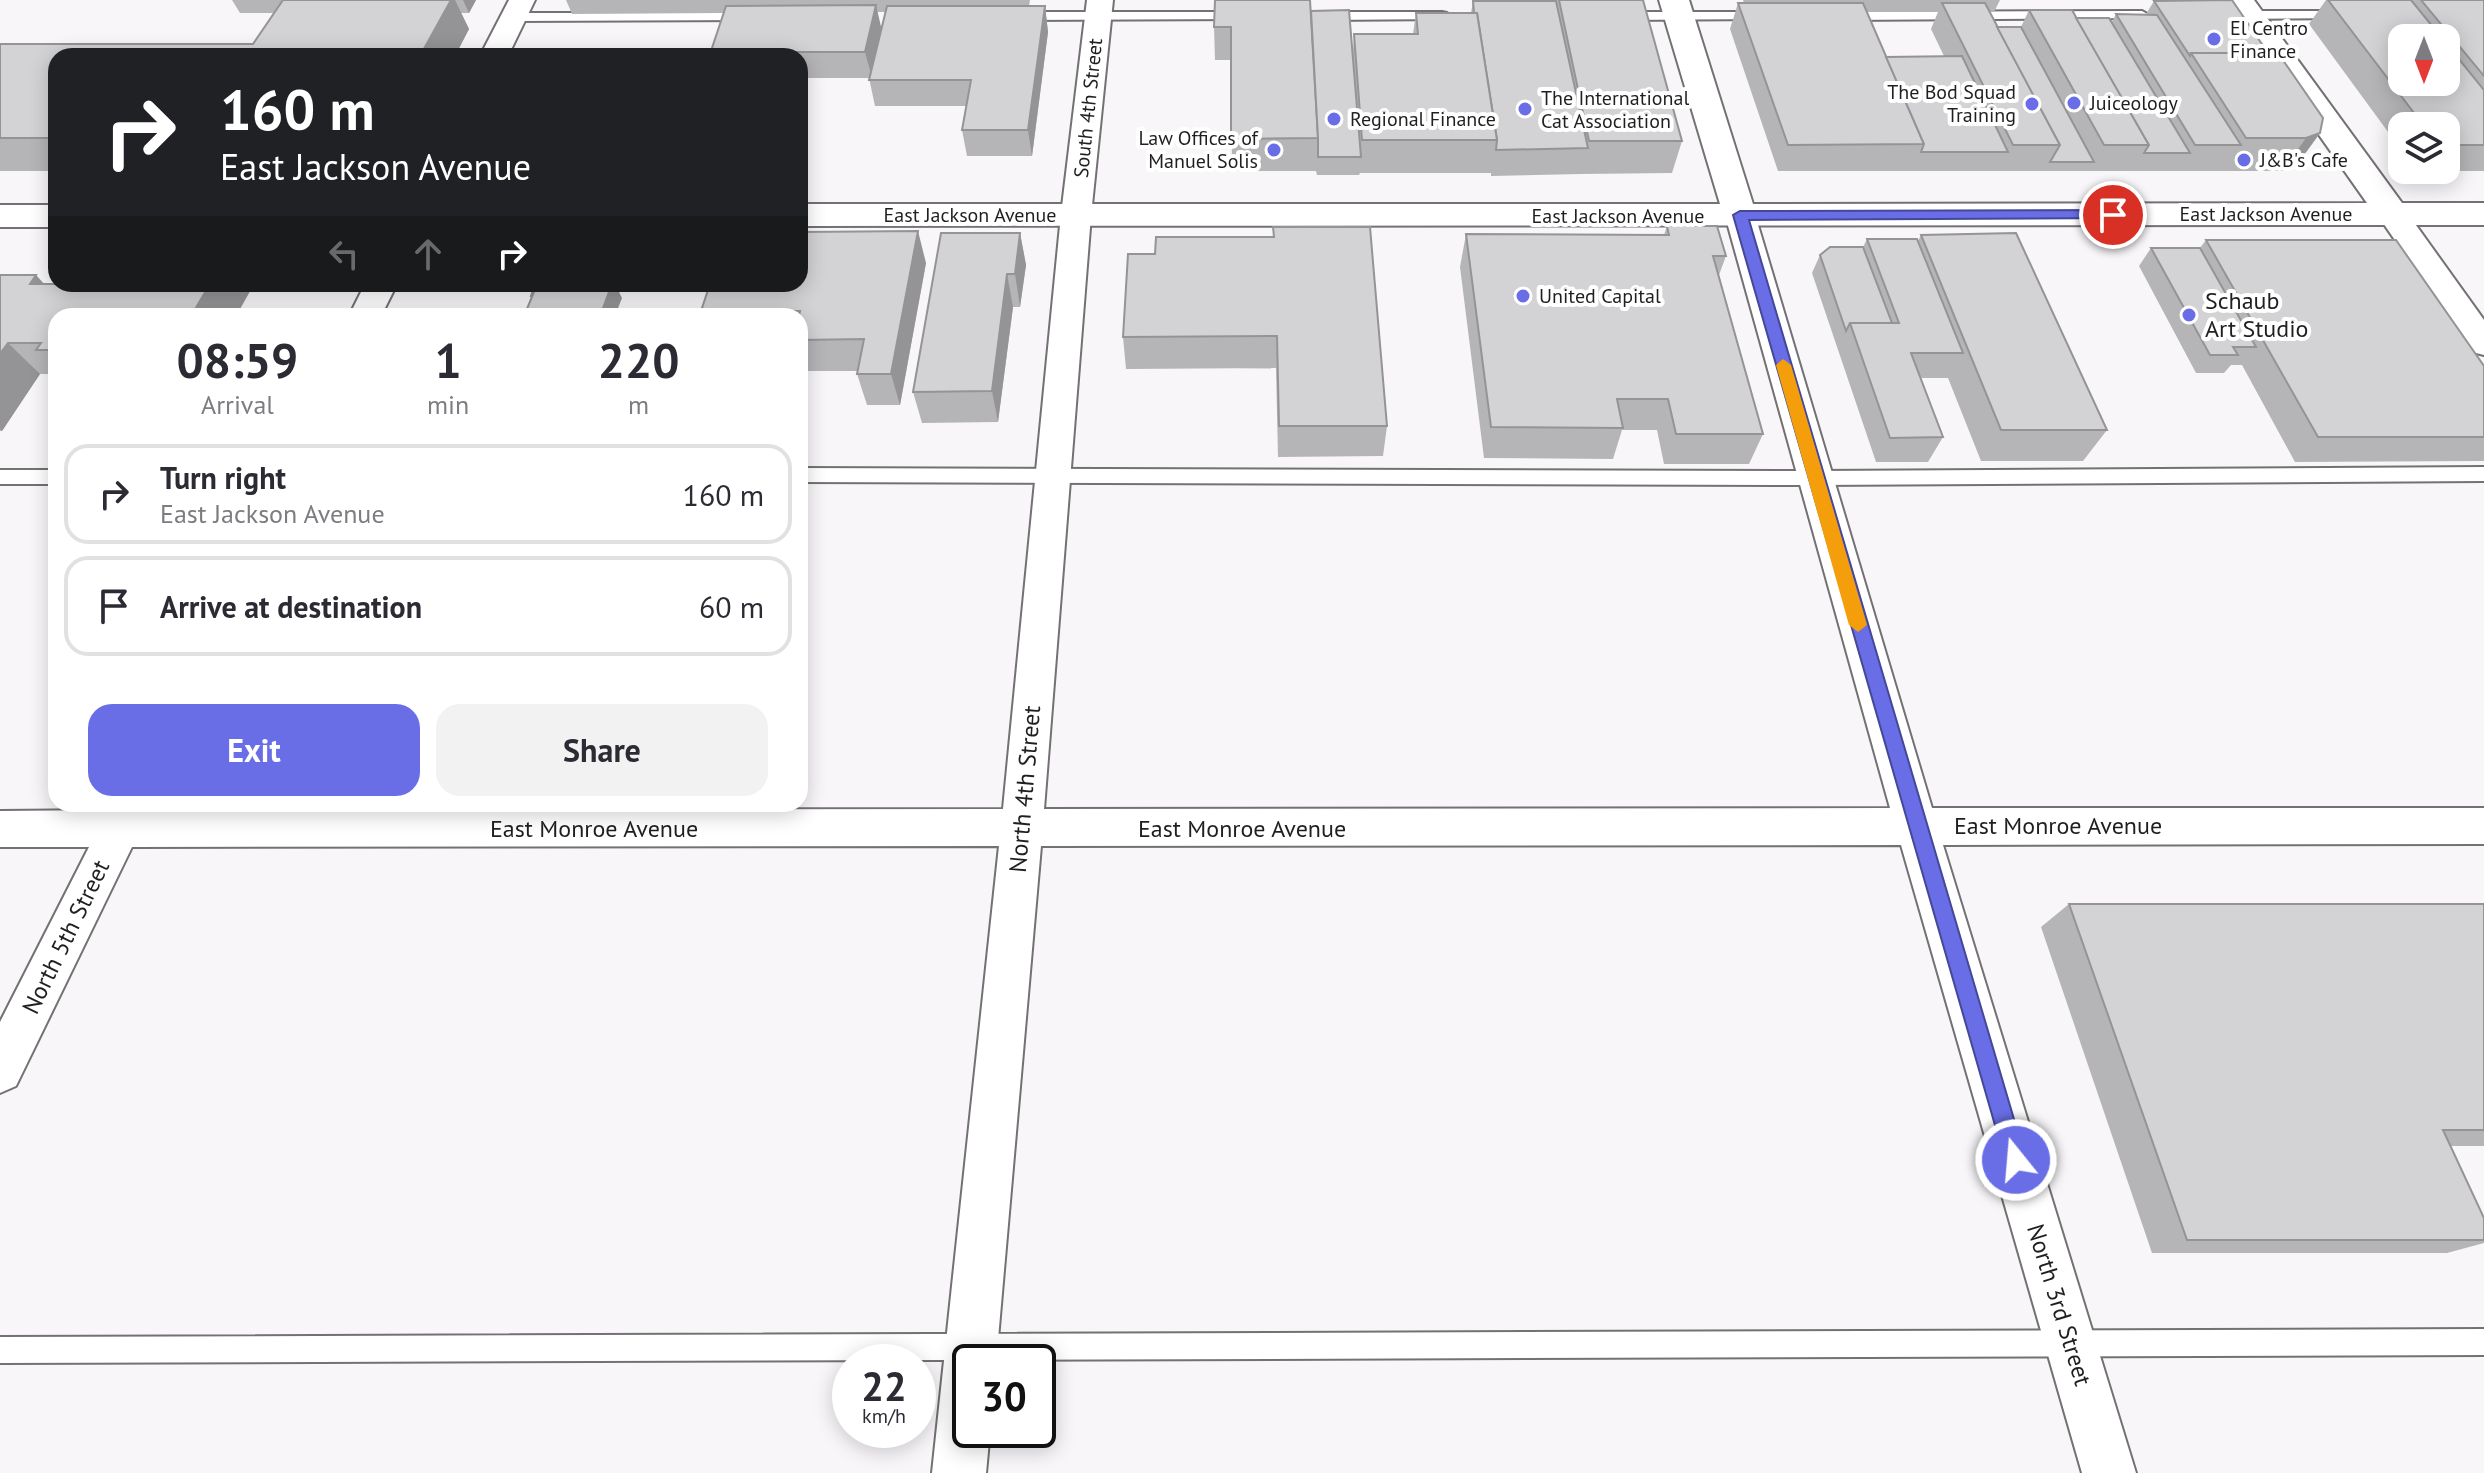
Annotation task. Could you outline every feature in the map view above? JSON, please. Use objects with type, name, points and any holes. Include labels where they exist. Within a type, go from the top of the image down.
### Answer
[{"type":"street","points":[[498,48],[518,8]]},
{"type":"street","name":"South 4th Street","points":[[1076,215],[1099,8]]},
{"type":"street","points":[[1677,8],[1740,215]]},
{"type":"street","points":[[2235,10],[2392,214],[2484,344]]},
{"type":"street","name":"East Jackson Avenue","points":[[808,215],[2484,214]]},
{"type":"street","name":"North 4th Street","points":[[972,1344],[1022,830],[1076,215]]},
{"type":"street","name":"North 3rd Street","points":[[1740,215],[1916,826],[2109,1473]]},
{"type":"street","points":[[0,216],[48,216]]},
{"type":"street","name":"East Monroe Avenue","points":[[0,829],[126,816],[1022,830],[2484,826]]},
{"type":"street","name":"North 5th Street","points":[[0,1070],[126,816]]},
{"type":"street","name":"North 4th Street","points":[[959,1473],[962,1448]]},
{"type":"lane","points":[[518,8],[770,17]]},
{"type":"lane","points":[[1005,16],[1099,8],[1264,16]]},
{"type":"lane","points":[[1599,16],[1677,8],[1772,16]]},
{"type":"lane","points":[[2235,10],[2359,15]]},
{"type":"lane","points":[[1834,16],[2157,15]]},
{"type":"lane","points":[[1312,16],[1456,16]]},
{"type":"lane","points":[[808,475],[1816,478],[2484,474]]},
{"type":"lane","points":[[0,477],[48,477]]},
{"type":"lane","points":[[1056,1356],[2070,1342],[2484,1342]]},
{"type":"lane","points":[[0,1350],[952,1357]]},
{"type":"building","points":[[283,0],[451,0],[424,48],[48,48],[48,138],[0,138],[0,44],[253,44]]},
{"type":"building","points":[[1215,0],[1310,0],[1318,138],[1231,139],[1231,27],[1214,27]]},
{"type":"building","points":[[1559,0],[1643,0],[1682,141],[1589,141]]},
{"type":"building","points":[[2232,0],[2268,53],[2191,53],[2190,56],[2154,1]]},
{"type":"building","points":[[2328,0],[2411,0],[2431,24],[2388,24],[2388,79]]},
{"type":"building","points":[[2421,0],[2484,0],[2484,76],[2460,47],[2460,24],[2441,24]]},
{"type":"building","name":"The International Cat Association","points":[[1473,1],[1556,1],[1588,148],[1496,150],[1497,140]]},
{"type":"building","points":[[1738,3],[1863,3],[1924,144],[1788,145]]},
{"type":"building","points":[[1942,3],[1985,3],[2060,145],[2013,145]]},
{"type":"building","points":[[876,5],[865,52],[808,52],[808,48],[712,48],[726,6]]},
{"type":"building","points":[[887,6],[1045,6],[1028,130],[962,130],[971,80],[869,80]]},
{"type":"building","name":"Regional Finance","points":[[1349,10],[1361,157],[1318,157],[1311,11]]},
{"type":"building","points":[[2029,10],[2072,10],[2149,145],[2104,145]]},
{"type":"building","points":[[1416,13],[1477,13],[1497,140],[1362,140],[1354,34],[1418,34]]},
{"type":"building","points":[[2116,14],[2157,15],[2241,145],[2195,145]]},
{"type":"building","points":[[2076,18],[2109,18],[2190,153],[2144,153],[2149,145]]},
{"type":"building","points":[[1997,27],[2021,27],[2094,162],[2050,162],[2060,145]]},
{"type":"building","points":[[2191,53],[2278,53],[2323,118],[2320,133],[2306,138],[2246,138]]},
{"type":"building","points":[[1962,56],[2008,152],[1921,152],[1924,144],[1886,57]]},
{"type":"building","points":[[2460,60],[2484,90],[2484,145],[2460,145],[2460,112],[2413,112],[2401,96],[2460,96]]},
{"type":"building","points":[[1667,226],[1717,226],[1726,256],[1713,256],[1763,434],[1676,434],[1668,399],[1617,399],[1623,428],[1491,427],[1466,234],[1669,235]]},
{"type":"building","points":[[1273,227],[1370,227],[1387,426],[1279,426],[1277,336],[1123,337],[1128,254],[1155,254],[1156,237],[1274,237]]},
{"type":"building","points":[[918,231],[891,374],[857,374],[864,339],[808,340],[808,308],[702,308],[707,292],[808,292],[808,232]]},
{"type":"building","points":[[941,233],[1020,233],[1015,274],[1007,274],[992,391],[913,392]]},
{"type":"building","points":[[2016,233],[2107,430],[2001,430],[1921,235]]},
{"type":"building","points":[[1867,239],[1917,239],[1963,353],[1911,353],[1943,437],[1890,438],[1850,323],[1899,323]]},
{"type":"building","points":[[2206,240],[2396,240],[2484,366],[2484,437],[2318,437]]},
{"type":"building","points":[[1830,247],[1863,247],[1892,323],[1850,323],[1846,331],[1820,255]]},
{"type":"building","points":[[2151,248],[2200,248],[2256,347],[2233,347],[2238,355],[2210,355]]},
{"type":"building","points":[[0,275],[36,275],[30,284],[48,284],[48,292],[205,292],[196,308],[48,308],[48,350],[36,350],[41,343],[8,343],[0,354]]},
{"type":"building","points":[[534,292],[609,292],[603,308],[527,308]]},
{"type":"building","points":[[2069,904],[2484,904],[2484,1130],[2443,1130],[2484,1218],[2484,1240],[2187,1240]]},
{"type":"slow traffic","points":[[1783,365],[1858,625]]},
{"type":"place","name":"El Centro Finance","points":[[2214,39]]},
{"type":"place","name":"Juiceology","points":[[2074,103]]},
{"type":"place","name":"The Bod Squad Training","points":[[2032,104]]},
{"type":"place","name":"The International Cat Association","points":[[1525,109]]},
{"type":"place","name":"Regional Finance","points":[[1334,119]]},
{"type":"place","name":"Law Offices of Manuel Solis","points":[[1274,150]]},
{"type":"place","name":"J&B's Cafe","points":[[2244,160]]},
{"type":"place","name":"United Capital","points":[[1523,296]]},
{"type":"place","name":"Schaub Art Studio","points":[[2189,315]]},
{"type":"route","points":[[2016,1160],[1740,215],[2113,215]]}]
